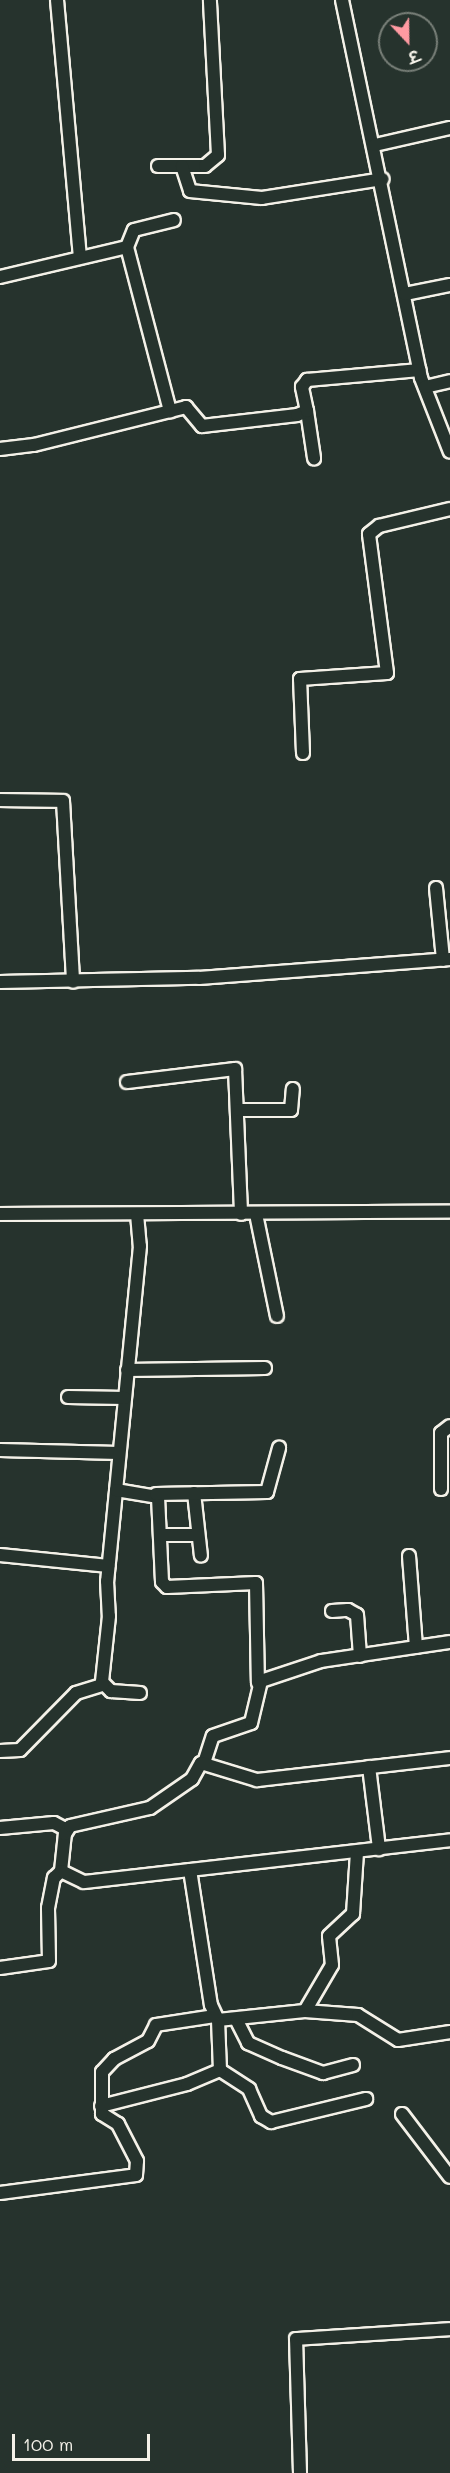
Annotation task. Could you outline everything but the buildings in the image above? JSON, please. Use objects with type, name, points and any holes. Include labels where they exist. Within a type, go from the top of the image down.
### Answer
[{"type":"street","points":[[57,0],[80,257]]},
{"type":"street","points":[[158,166],[209,165],[218,155],[210,0]]},
{"type":"street","points":[[342,0],[383,179],[420,370],[450,452]]},
{"type":"street","points":[[375,145],[450,128]]},
{"type":"street","points":[[182,166],[190,191],[262,198],[383,179]]},
{"type":"street","points":[[170,411],[127,247],[134,230],[174,220]]},
{"type":"street","points":[[0,277],[127,247]]},
{"type":"street","points":[[405,294],[450,285]]},
{"type":"street","points":[[314,458],[302,387],[307,380],[420,370]]},
{"type":"street","points":[[425,387],[450,381]]},
{"type":"street","points":[[0,449],[34,445],[186,407],[202,426],[307,411]]},
{"type":"street","points":[[303,753],[300,679],[387,673],[369,534],[379,526],[450,509]]},
{"type":"street","points":[[0,800],[63,801],[74,982]]},
{"type":"street","points":[[0,982],[74,982],[447,960],[436,888]]},
{"type":"street","points":[[127,1082],[235,1069],[239,1110],[241,1214]]},
{"type":"street","points":[[239,1110],[291,1110],[293,1089]]},
{"type":"street","points":[[0,1214],[450,1212]]},
{"type":"street","points":[[103,1685],[108,1566],[140,1236],[137,1214]]},
{"type":"street","points":[[256,1214],[277,1316]]},
{"type":"street","points":[[127,1370],[265,1368]]},
{"type":"street","points":[[68,1397],[125,1398]]},
{"type":"street","points":[[441,1489],[441,1433],[450,1426]]},
{"type":"street","points":[[116,1490],[156,1494],[267,1492],[279,1449]]},
{"type":"street","points":[[0,1450],[119,1453]]},
{"type":"street","points":[[194,1493],[201,1556]]},
{"type":"street","points":[[0,1828],[54,1823],[67,1830],[150,1808],[192,1779],[204,1763],[213,1736],[251,1723],[258,1683],[256,1583],[167,1587],[156,1494]]},
{"type":"street","points":[[161,1535],[198,1535]]},
{"type":"street","points":[[0,1555],[108,1566]]},
{"type":"street","points":[[409,1556],[416,1647]]},
{"type":"street","points":[[332,1611],[348,1610],[357,1616],[360,1656]]},
{"type":"street","points":[[258,1683],[321,1661],[450,1642]]},
{"type":"street","points":[[103,1685],[111,1691],[140,1693]]},
{"type":"street","points":[[0,1751],[20,1750],[76,1694],[103,1685]]},
{"type":"street","points":[[204,1763],[251,1780],[450,1758]]},
{"type":"street","points":[[369,1767],[378,1849]]},
{"type":"street","points":[[0,1968],[49,1961],[48,1908],[54,1878],[61,1871],[67,1830]]},
{"type":"street","points":[[61,1871],[84,1882],[450,1840]]},
{"type":"street","points":[[305,2011],[332,1965],[329,1936],[353,1914],[357,1852]]},
{"type":"street","points":[[190,1870],[216,2018],[220,2070]]},
{"type":"street","points":[[0,2193],[136,2175],[137,2161],[118,2124],[104,2117],[101,2106],[104,2067],[148,2041],[156,2025],[216,2018],[237,2021],[305,2011],[358,2015],[398,2040],[450,2032]]},
{"type":"street","points":[[237,2021],[248,2043],[282,2058],[323,2073],[353,2065]]},
{"type":"street","points":[[220,2070],[249,2089],[261,2116],[271,2122],[366,2099]]},
{"type":"street","points":[[101,2106],[187,2084],[220,2070]]},
{"type":"street","points":[[402,2114],[450,2177]]},
{"type":"street","points":[[300,2473],[296,2339],[450,2329]]}]
